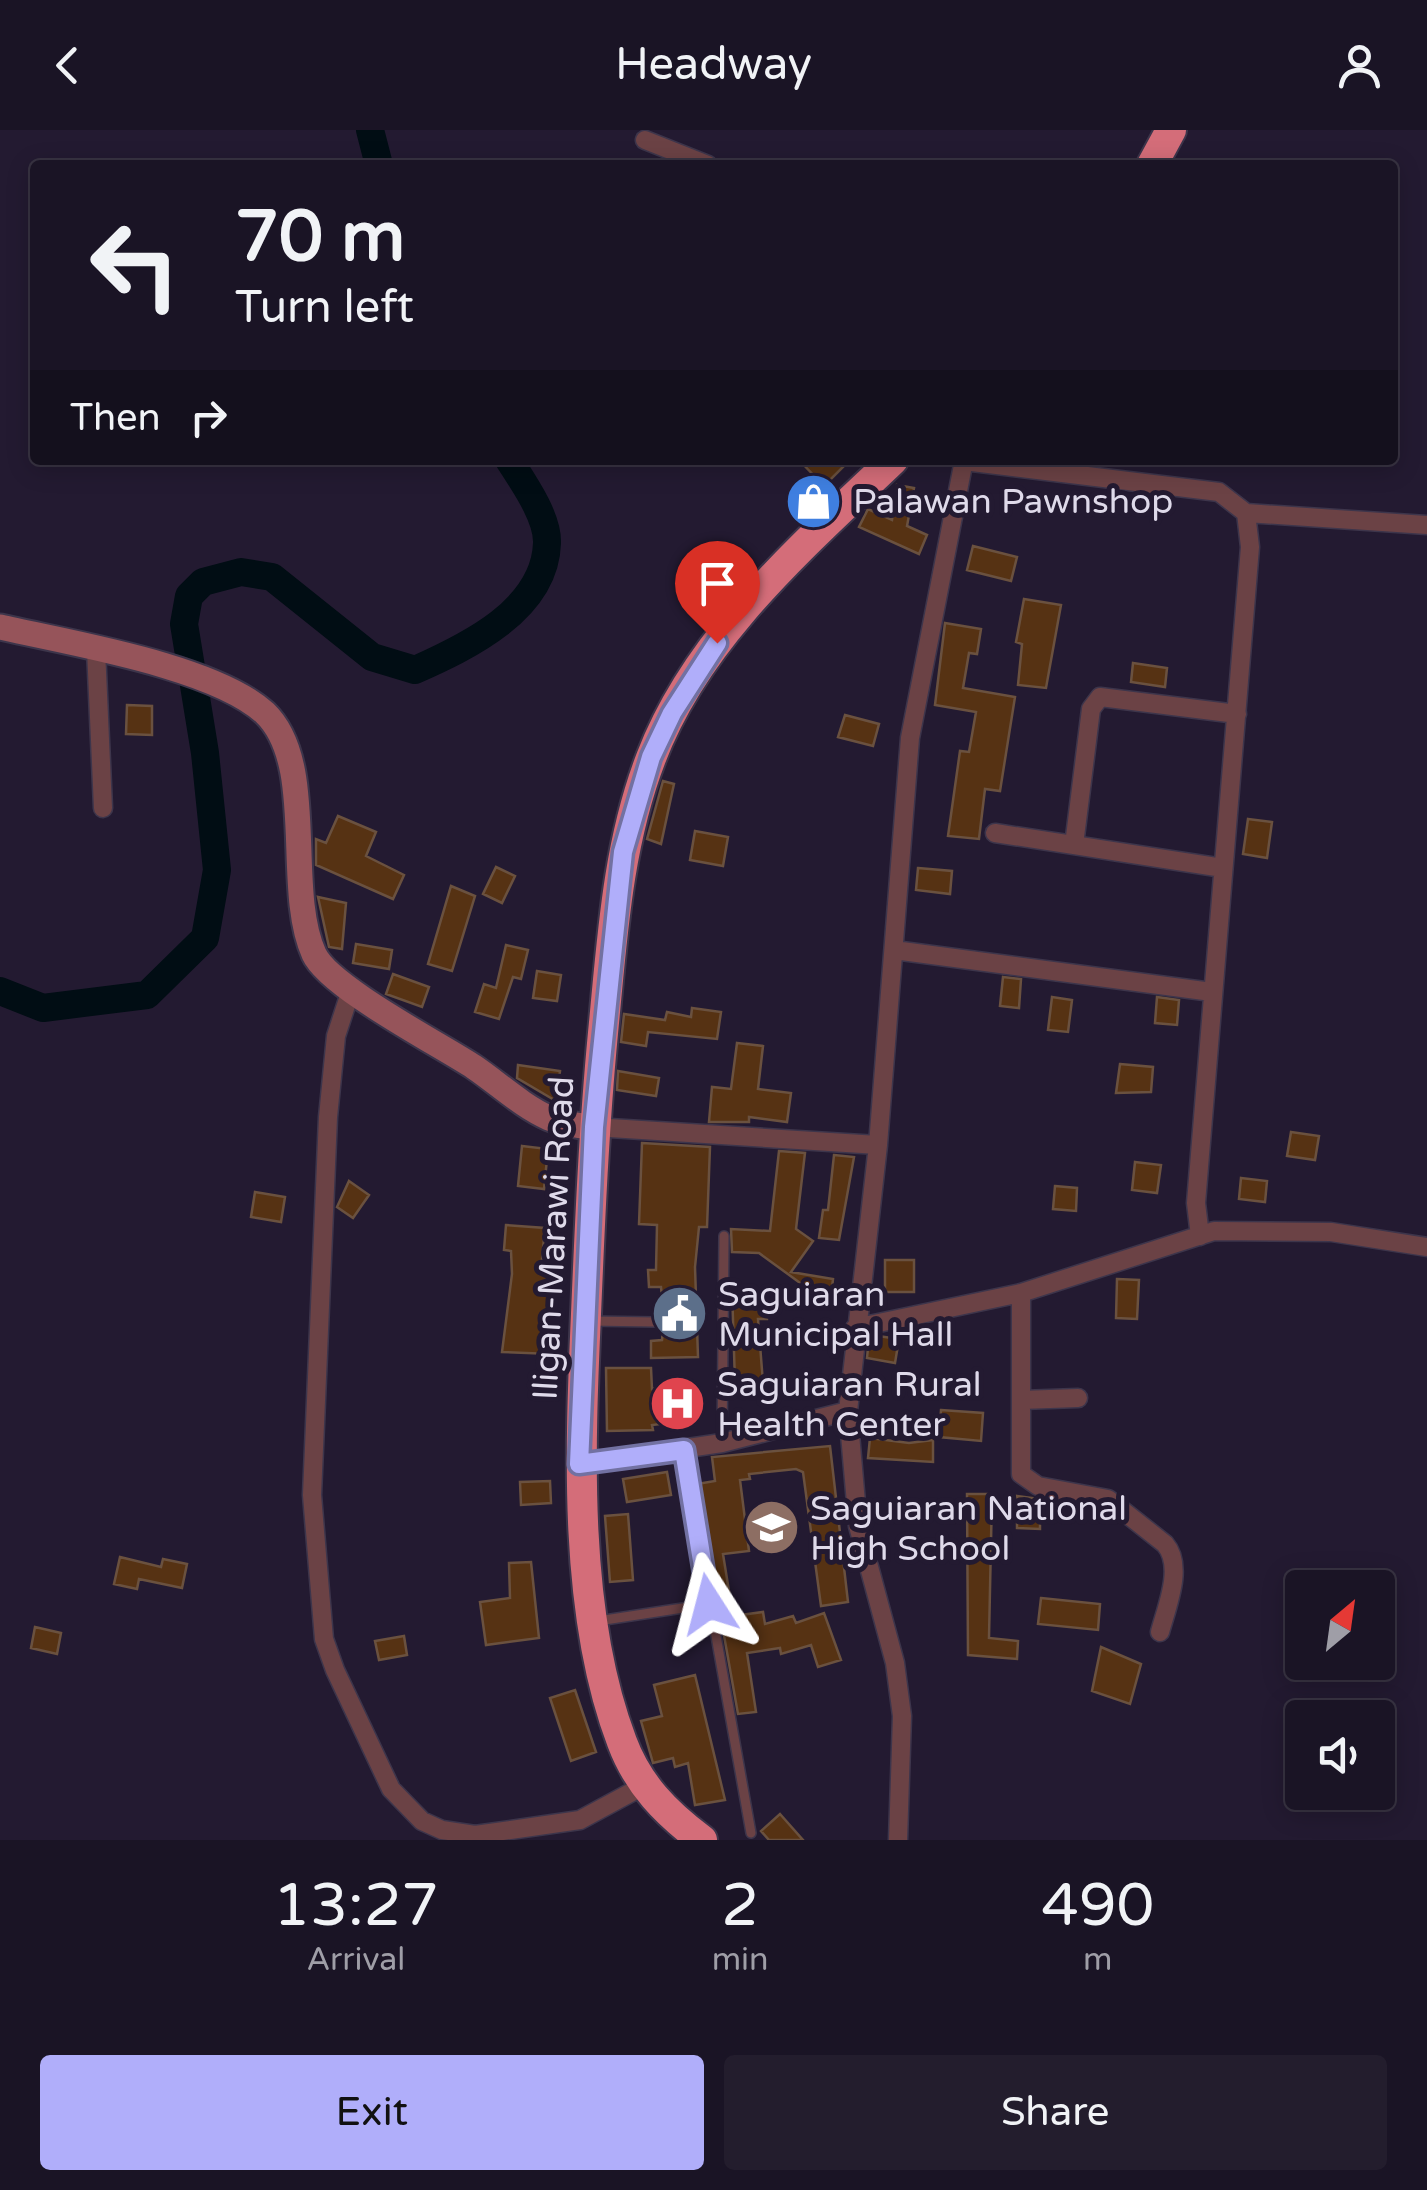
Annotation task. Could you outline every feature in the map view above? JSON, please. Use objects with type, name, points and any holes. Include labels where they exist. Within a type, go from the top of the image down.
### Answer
[{"type":"highway","points":[[1155,160],[1172,130]]},
{"type":"highway","name":"Iligan-Marawi Road","points":[[702,1840],[669,1816],[644,1786],[622,1743],[595,1621],[579,1464],[594,1127],[623,852],[651,757],[672,713],[738,615],[888,465]]},
{"type":"main road","points":[[0,626],[171,670],[246,699],[278,729],[290,761],[309,942],[319,964],[351,990],[548,1118],[594,1127]]},
{"type":"street","points":[[645,140],[695,160]]},
{"type":"street","points":[[898,1840],[902,1716],[896,1663],[858,1526],[848,1411],[854,1328],[878,1145],[910,738],[963,465]]},
{"type":"street","points":[[1004,465],[1219,492],[1246,512],[1427,525]]},
{"type":"street","points":[[1200,1236],[1196,1203],[1250,547],[1246,512]]},
{"type":"street","points":[[96,649],[103,808]]},
{"type":"street","points":[[1074,845],[1091,709],[1100,696],[1237,714]]},
{"type":"street","points":[[995,833],[1223,868]]},
{"type":"street","points":[[894,950],[1212,992]]},
{"type":"street","points":[[351,990],[336,1036],[328,1118],[312,1495],[324,1639],[335,1670],[391,1789],[422,1820],[442,1830],[476,1836],[580,1820],[644,1786]]},
{"type":"street","points":[[594,1127],[878,1145]]},
{"type":"street","points":[[854,1328],[1022,1293],[1200,1236],[1243,1229],[1331,1232],[1427,1247]]},
{"type":"street","points":[[1022,1293],[1021,1474],[1025,1479],[1108,1499],[1172,1551],[1174,1576],[1160,1632]]},
{"type":"street","points":[[1021,1400],[1078,1398]]},
{"type":"street","points":[[579,1464],[722,1443],[848,1411]]},
{"type":"lane","points":[[722,1443],[724,1236]]},
{"type":"lane","points":[[585,1321],[656,1322]]},
{"type":"lane","points":[[684,1450],[751,1832]]},
{"type":"lane","points":[[595,1621],[709,1604]]},
{"type":"building","points":[[804,465],[845,465],[824,486]]},
{"type":"building","points":[[897,485],[914,488],[907,526],[927,535],[919,554],[859,527],[868,509],[892,520]]},
{"type":"building","points":[[973,546],[1017,557],[1011,581],[967,570]]},
{"type":"building","points":[[1024,599],[1061,605],[1046,688],[1018,685],[1022,644],[1016,642]]},
{"type":"building","points":[[945,623],[981,629],[977,654],[969,653],[963,688],[1015,697],[1000,791],[985,789],[979,839],[948,836],[960,751],[969,752],[976,712],[935,705]]},
{"type":"building","points":[[1133,663],[1167,668],[1165,687],[1131,682]]},
{"type":"building","points":[[127,705],[152,706],[152,735],[126,734]]},
{"type":"building","points":[[845,715],[879,724],[873,746],[838,737]]},
{"type":"building","points":[[663,781],[674,784],[661,844],[647,839]]},
{"type":"building","points":[[338,816],[376,832],[366,856],[404,875],[393,899],[316,865],[316,839],[326,843]]},
{"type":"building","points":[[1248,819],[1272,822],[1267,858],[1243,854]]},
{"type":"building","points":[[695,831],[728,837],[723,866],[690,860]]},
{"type":"building","points":[[496,867],[515,876],[502,903],[483,894]]},
{"type":"building","points":[[918,868],[952,871],[950,894],[916,890]]},
{"type":"building","points":[[451,886],[475,896],[452,971],[428,964]]},
{"type":"building","points":[[318,897],[346,903],[342,949],[329,947]]},
{"type":"building","points":[[356,944],[392,950],[389,969],[353,963]]},
{"type":"building","points":[[506,945],[528,950],[521,979],[513,977],[499,1019],[475,1012],[484,984],[496,988]]},
{"type":"building","points":[[537,971],[561,975],[557,1001],[533,998]]},
{"type":"building","points":[[393,974],[429,987],[422,1007],[386,994]]},
{"type":"building","points":[[1003,977],[1021,979],[1019,1008],[1000,1006]]},
{"type":"building","points":[[1052,997],[1072,1000],[1068,1032],[1048,1030]]},
{"type":"building","points":[[1157,997],[1179,1000],[1177,1025],[1155,1023]]},
{"type":"building","points":[[692,1008],[721,1012],[717,1039],[648,1032],[646,1046],[621,1042],[624,1014],[665,1020],[667,1012],[691,1017]]},
{"type":"building","points":[[737,1043],[763,1046],[758,1089],[791,1093],[787,1122],[749,1117],[749,1122],[709,1122],[712,1087],[731,1089]]},
{"type":"building","points":[[1120,1064],[1153,1067],[1151,1092],[1116,1093]]},
{"type":"building","points":[[518,1065],[560,1071],[556,1101],[517,1078]]},
{"type":"building","points":[[618,1071],[659,1078],[656,1096],[617,1090]]},
{"type":"building","points":[[1291,1132],[1319,1136],[1315,1160],[1287,1156]]},
{"type":"building","points":[[642,1143],[710,1147],[707,1227],[699,1227],[695,1267],[698,1357],[651,1358],[651,1341],[662,1340],[664,1321],[661,1287],[649,1287],[648,1270],[656,1270],[657,1225],[639,1224]]},
{"type":"building","points":[[522,1146],[548,1149],[544,1189],[518,1186]]},
{"type":"building","points":[[779,1151],[805,1153],[796,1229],[813,1241],[791,1272],[833,1279],[831,1297],[818,1296],[759,1253],[732,1252],[731,1229],[770,1231]]},
{"type":"building","points":[[834,1155],[854,1157],[839,1240],[819,1238],[823,1210],[828,1210]]},
{"type":"building","points":[[1135,1162],[1161,1165],[1157,1193],[1132,1190]]},
{"type":"building","points":[[1241,1178],[1267,1181],[1265,1202],[1239,1199]]},
{"type":"building","points":[[349,1181],[369,1195],[353,1218],[337,1207]]},
{"type":"building","points":[[1055,1186],[1077,1188],[1076,1211],[1053,1209]]},
{"type":"building","points":[[255,1192],[285,1197],[281,1222],[251,1217]]},
{"type":"building","points":[[506,1225],[545,1228],[542,1259],[551,1260],[548,1293],[554,1293],[551,1354],[502,1352],[512,1274],[511,1251],[504,1250]]},
{"type":"building","points":[[885,1260],[914,1260],[914,1292],[885,1292]]},
{"type":"building","points":[[1117,1279],[1139,1280],[1137,1319],[1116,1318]]},
{"type":"building","points":[[732,1288],[768,1290],[767,1319],[758,1319],[763,1383],[735,1383]]},
{"type":"building","points":[[869,1338],[899,1339],[895,1363],[867,1358]]},
{"type":"building","points":[[606,1368],[651,1368],[652,1389],[690,1384],[694,1420],[652,1425],[653,1430],[607,1431]]},
{"type":"building","points":[[941,1410],[983,1413],[981,1441],[939,1437]]},
{"type":"building","points":[[870,1438],[909,1443],[933,1440],[933,1462],[868,1458]]},
{"type":"building","points":[[830,1446],[848,1602],[821,1606],[803,1472],[796,1469],[749,1474],[750,1479],[740,1480],[749,1551],[723,1554],[733,1616],[763,1612],[765,1624],[793,1616],[796,1623],[824,1613],[841,1660],[818,1667],[811,1645],[781,1654],[780,1648],[747,1653],[756,1712],[738,1714],[697,1484],[715,1481],[712,1457]]},
{"type":"building","points":[[667,1472],[671,1495],[627,1502],[623,1479]]},
{"type":"building","points":[[550,1481],[551,1503],[521,1505],[520,1482]]},
{"type":"building","points":[[967,1494],[992,1494],[989,1638],[1018,1641],[1017,1659],[968,1655]]},
{"type":"building","points":[[1017,1496],[1040,1499],[1040,1529],[1017,1528]]},
{"type":"building","points":[[628,1514],[633,1580],[610,1582],[605,1516]]},
{"type":"building","points":[[120,1557],[161,1567],[163,1559],[187,1564],[182,1588],[139,1579],[137,1589],[114,1584]]},
{"type":"building","points":[[531,1562],[539,1638],[486,1645],[480,1602],[510,1598],[509,1563]]},
{"type":"building","points":[[1041,1598],[1100,1604],[1098,1630],[1038,1624]]},
{"type":"building","points":[[35,1627],[61,1633],[57,1654],[31,1648]]},
{"type":"building","points":[[404,1636],[407,1655],[379,1660],[375,1641]]},
{"type":"building","points":[[1101,1647],[1141,1664],[1130,1704],[1092,1691]]},
{"type":"building","points":[[695,1675],[725,1800],[695,1805],[688,1763],[675,1767],[673,1758],[653,1763],[641,1721],[662,1716],[654,1685]]},
{"type":"building","points":[[575,1690],[596,1752],[571,1761],[550,1698]]},
{"type":"building","points":[[780,1814],[803,1840],[769,1840],[761,1831]]},
{"type":"waterway","points":[[370,130],[378,160]]},
{"type":"waterway","points":[[0,991],[43,1008],[147,995],[205,938],[217,870],[205,753],[184,624],[189,596],[203,582],[241,572],[272,577],[372,657],[415,670],[500,623],[533,588],[543,567],[547,543],[543,522],[512,465]]},
{"type":"place","name":"Palawan Pawnshop","points":[[814,501]]},
{"type":"place","name":"Saguiaran Municipal Hall","points":[[679,1314]]},
{"type":"place","name":"Saguiaran Rural Health Center","points":[[678,1404]]},
{"type":"place","name":"Saguiaran National High School","points":[[771,1528]]},
{"type":"route","points":[[709,1604],[684,1450],[579,1464],[594,1127],[623,852],[651,757],[672,713],[717,643]]}]
